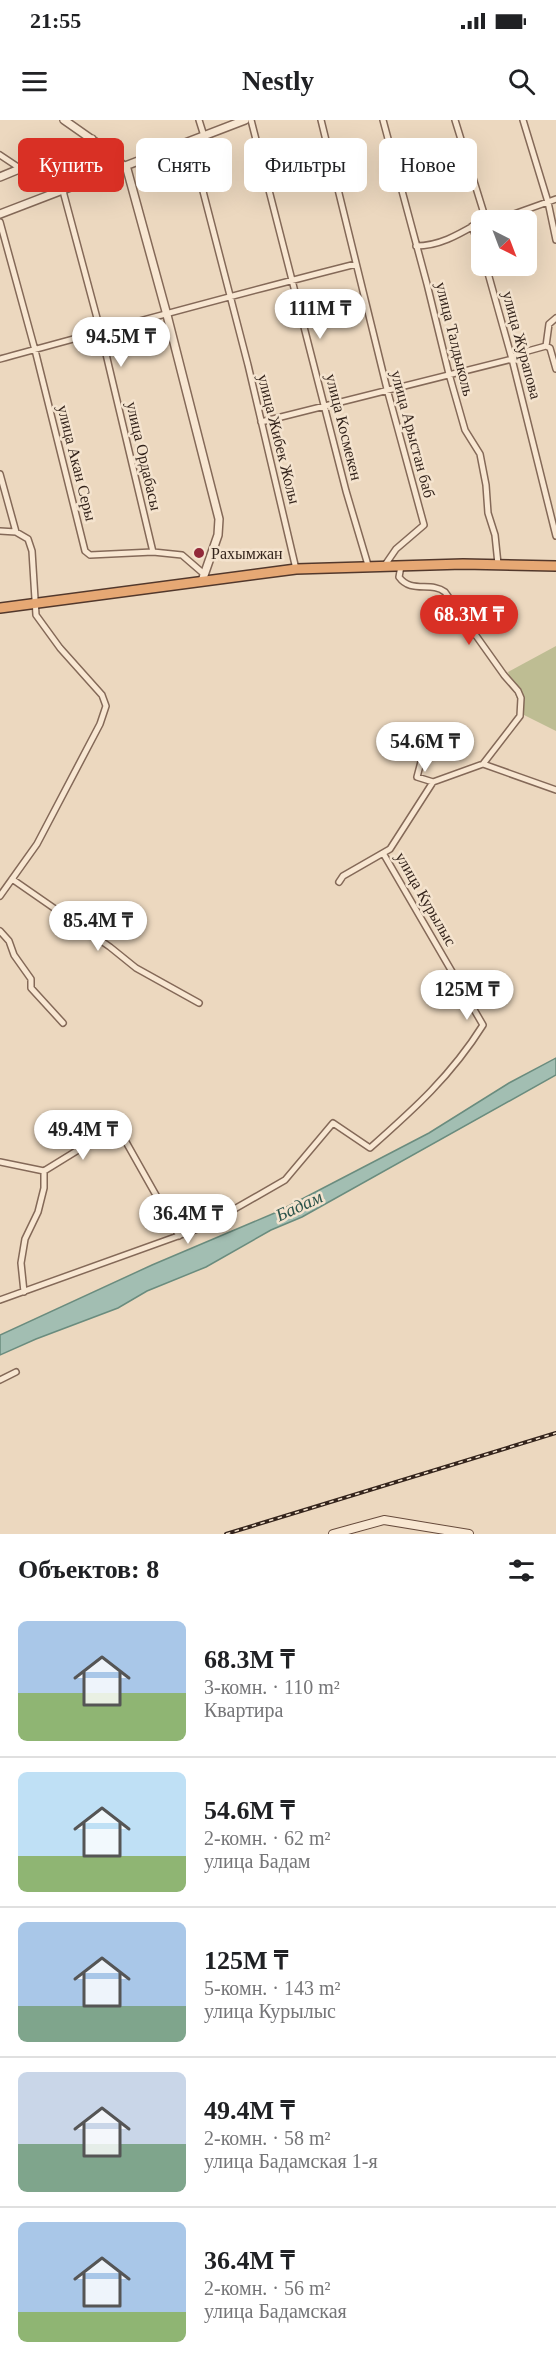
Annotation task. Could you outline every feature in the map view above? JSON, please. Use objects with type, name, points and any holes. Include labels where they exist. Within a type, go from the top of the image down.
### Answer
[{"type":"highway","points":[[0,608],[203,578],[296,569],[402,564],[556,566]]},
{"type":"main road","points":[[333,1534],[384,1520],[470,1534]]},
{"type":"street","points":[[64,120],[91,138]]},
{"type":"street","points":[[199,120],[204,136]]},
{"type":"street","points":[[198,138],[245,120]]},
{"type":"street","name":"улица Космекен","points":[[245,120],[293,280],[346,491],[368,566]]},
{"type":"street","name":"улица Арыстан баб","points":[[321,120],[387,389],[424,525],[396,549],[385,565]]},
{"type":"street","name":"улица Талдыколь","points":[[382,120],[465,430],[480,454],[498,564]]},
{"type":"street","points":[[455,120],[480,210]]},
{"type":"street","points":[[523,120],[548,202],[556,240]]},
{"type":"street","points":[[0,155],[18,167]]},
{"type":"street","points":[[136,162],[124,167],[167,315],[219,519],[218,535],[203,578]]},
{"type":"street","points":[[0,177],[18,170]]},
{"type":"street","points":[[0,214],[60,192]]},
{"type":"street","name":"улица Ордабасы","points":[[63,192],[101,333],[153,552]]},
{"type":"street","name":"улица Жибек Жолы","points":[[203,192],[296,569]]},
{"type":"street","points":[[519,210],[556,199]]},
{"type":"street","name":"улица Акан Серы","points":[[0,222],[35,350],[85,551],[90,555],[153,552],[182,555],[203,578]]},
{"type":"street","points":[[416,246],[430,246],[443,242],[471,227]]},
{"type":"street","points":[[0,359],[356,264]]},
{"type":"street","name":"улица Журапова","points":[[489,276],[556,536]]},
{"type":"street","points":[[546,346],[549,324],[556,318]]},
{"type":"street","points":[[261,422],[325,404],[512,359],[517,354],[546,346]]},
{"type":"street","points":[[546,346],[550,348],[556,369]]},
{"type":"street","points":[[0,474],[15,532]]},
{"type":"street","points":[[0,531],[15,532],[28,539],[32,551],[36,615],[40,624],[102,695],[106,706],[100,724],[37,844],[0,896]]},
{"type":"street","points":[[402,564],[399,571],[402,582],[410,587],[439,588],[445,592],[521,698],[520,716],[483,764],[433,782],[417,777],[428,735]]},
{"type":"street","points":[[483,764],[556,790]]},
{"type":"street","points":[[339,882],[343,876],[390,849],[433,782]]},
{"type":"street","name":"улица Курылыс","points":[[179,1236],[203,1227],[285,1180],[333,1123],[370,1148],[426,1098],[464,1056],[483,1025],[383,853]]},
{"type":"street","points":[[12,879],[110,947],[136,968],[199,1003]]},
{"type":"street","points":[[0,931],[9,941],[14,955],[31,979],[31,988],[63,1023]]},
{"type":"street","points":[[0,1162],[44,1171],[117,1126],[179,1236],[0,1300]]},
{"type":"street","points":[[24,1292],[21,1263],[25,1239],[38,1212],[44,1188],[44,1171]]},
{"type":"street","points":[[0,1380],[16,1372]]},
{"type":"green space","points":[[556,646],[556,731],[522,714],[508,672]]},
{"type":"water","name":"Бадам","points":[[556,1058],[556,1075],[302,1217],[271,1230],[206,1267],[147,1291],[118,1308],[0,1355],[0,1335],[152,1265],[277,1212],[429,1133],[509,1083]]},
{"type":"railway","points":[[226,1534],[556,1433]]},
{"type":"place","name":"Рахымжан","points":[[199,553]]}]
